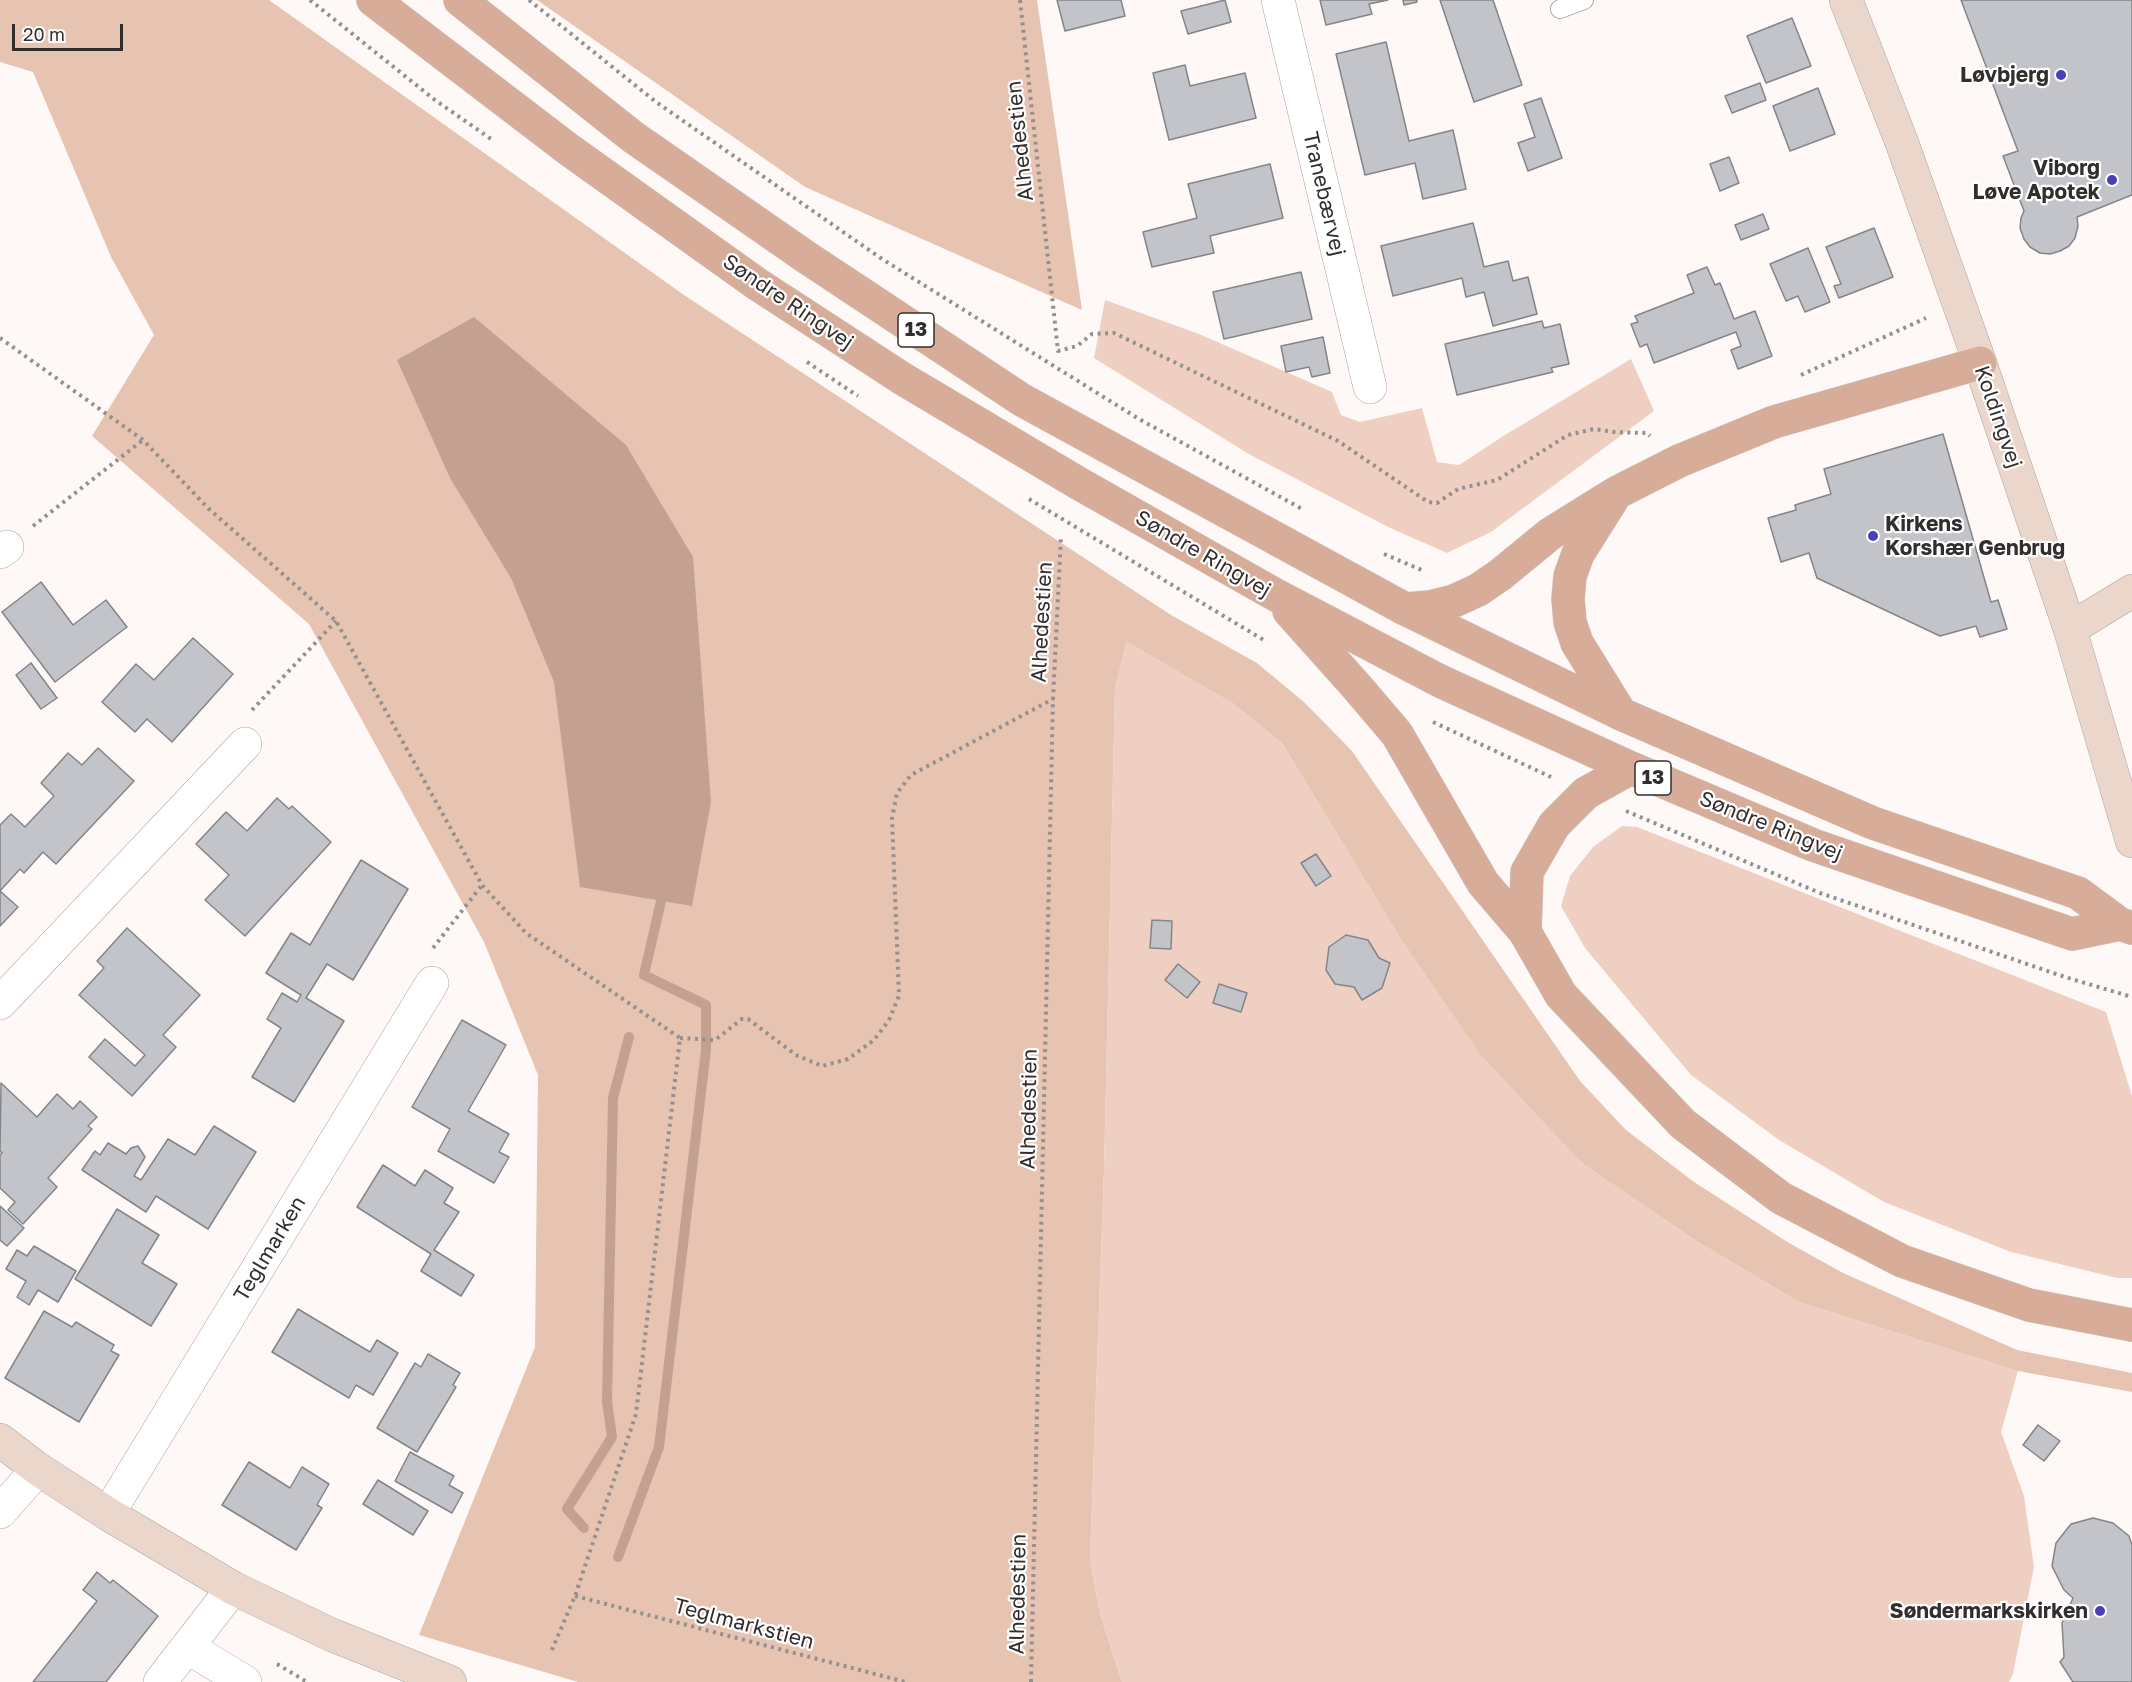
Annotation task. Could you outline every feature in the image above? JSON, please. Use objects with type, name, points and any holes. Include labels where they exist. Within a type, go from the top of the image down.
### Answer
[{"type":"main road","name":"Søndre Ringvej","points":[[373,0],[568,149],[757,284],[903,379],[1078,483],[1274,594],[1440,681],[1631,768],[1813,845],[2072,934],[2126,926]]},
{"type":"main road","name":"Søndre Ringvej","points":[[460,0],[633,137],[806,257],[1022,400],[1405,609],[1622,714],[1873,823],[2078,893],[2126,926]]},
{"type":"main road","points":[[1405,609],[1454,602],[1478,590],[1550,534],[1616,493],[1679,461],[1774,422],[1980,363]]},
{"type":"main road","points":[[1616,493],[1578,554],[1570,576],[1569,599],[1570,621],[1577,642],[1622,714]]},
{"type":"main road","points":[[1274,594],[1396,734],[1483,883],[1525,932],[1561,995],[1683,1124],[1781,1198],[1902,1261],[2029,1305],[2132,1326]]},
{"type":"main road","points":[[1525,932],[1527,872],[1554,825],[1586,793],[1631,768]]},
{"type":"street","name":"Tranebærvej","points":[[1278,0],[1370,387]]},
{"type":"street","name":"Koldingvej","points":[[1846,0],[1902,143],[1980,363],[2070,629],[2132,841]]},
{"type":"street","points":[[2070,629],[2132,591]]},
{"type":"street","points":[[0,1003],[244,744]]},
{"type":"street","name":"Teglmarken","points":[[108,1514],[432,983]]},
{"type":"street","points":[[0,1440],[38,1469],[108,1514],[232,1588],[332,1635],[450,1682]]},
{"type":"street","points":[[0,1512],[38,1469]]},
{"type":"street","points":[[160,1682],[232,1588]]},
{"type":"street","points":[[187,1647],[245,1682]]},
{"type":"lane","points":[[1560,9],[1584,0]]},
{"type":"path","points":[[529,0],[656,102],[882,259],[1139,419],[1313,515]]},
{"type":"path","name":"Alhedestien","points":[[1020,0],[1058,351],[1077,346],[1092,334],[1114,333],[1338,441],[1420,499],[1428,502],[1437,503],[1458,489],[1497,480],[1568,435],[1594,429],[1647,433],[1655,441]]},
{"type":"path","points":[[0,338],[143,440],[209,509],[336,621],[483,885],[526,933],[680,1038],[715,1040],[742,1019],[748,1019],[796,1055],[822,1066],[848,1059],[874,1040],[889,1020],[899,996],[892,818],[897,793],[911,775],[1053,699]]},
{"type":"path","points":[[4,549],[143,440]]},
{"type":"path","name":"Alhedestien","points":[[1031,1682],[1053,699],[1061,536]]},
{"type":"path","points":[[1374,549],[1433,575]]},
{"type":"path","points":[[244,744],[246,716],[336,621]]},
{"type":"path","points":[[1625,816],[1637,816]]},
{"type":"path","points":[[432,983],[425,957],[483,885]]},
{"type":"path","points":[[2065,977],[2132,997]]},
{"type":"path","points":[[550,1652],[576,1596],[636,1414],[680,1038]]},
{"type":"path","name":"Teglmarkstien","points":[[576,1596],[906,1682]]},
{"type":"shaded area","points":[[0,0],[269,0],[684,295],[1171,615],[1257,663],[1305,703],[1352,751],[1580,1081],[1626,1130],[1694,1182],[1789,1243],[1843,1273],[2017,1350],[2132,1373],[2132,1392],[2018,1371],[1799,1302],[1698,1242],[1583,1164],[1481,1055],[1399,936],[1282,743],[1234,704],[1126,641],[1115,687],[1104,1170],[1090,1560],[1100,1614],[1122,1682],[578,1682],[419,1635],[535,1347],[538,1075],[484,942],[309,624],[92,436],[154,335],[111,257],[33,72],[0,62]]},
{"type":"shaded area","points":[[537,0],[1037,0],[1082,310],[805,187]]},
{"type":"shaded area","points":[[1105,300],[1199,334],[1332,392],[1341,415],[1360,422],[1422,408],[1437,462],[1459,465],[1631,359],[1654,411],[1491,532],[1447,553],[1388,527],[1247,453],[1094,358]]},
{"type":"shaded area","points":[[474,317],[626,445],[693,557],[711,802],[692,906],[580,887],[554,682],[511,578],[450,478],[397,360]]},
{"type":"shaded area","points":[[1125,640],[1234,704],[1282,743],[1399,936],[1583,1164],[1698,1242],[1799,1302],[2018,1371],[2001,1432],[2024,1496],[2034,1567],[2013,1674],[2009,1682],[1122,1682],[1100,1614],[1090,1560],[1104,1170],[1115,687]]},
{"type":"shaded area","points":[[1622,826],[1637,827],[2106,1012],[2132,1096],[2132,1278],[2117,1278],[2011,1252],[1884,1202],[1779,1140],[1691,1075],[1585,948],[1561,906],[1570,876],[1593,847]]},
{"type":"building","points":[[1057,0],[1121,0],[1125,16],[1065,31]]},
{"type":"building","points":[[1225,0],[1231,22],[1188,34],[1181,11]]},
{"type":"building","points":[[1320,0],[1388,0],[1369,4],[1372,14],[1326,25]]},
{"type":"building","points":[[1403,0],[1417,0],[1417,2],[1404,5]]},
{"type":"building","points":[[1440,0],[1493,0],[1522,85],[1474,102]]},
{"type":"building","name":"Løvbjerg","points":[[1961,0],[2132,0],[2132,195],[2077,217],[2078,226],[2075,238],[2069,246],[2060,251],[2050,254],[2040,253],[2030,247],[2024,239],[2020,228],[2024,211],[2003,156],[2018,151]]},
{"type":"building","points":[[1792,18],[1811,66],[1766,83],[1747,36]]},
{"type":"building","points":[[1386,42],[1409,141],[1453,130],[1466,189],[1423,199],[1415,163],[1365,175],[1336,54]]},
{"type":"building","points":[[1185,65],[1190,86],[1245,73],[1256,118],[1169,140],[1153,73]]},
{"type":"building","points":[[1760,83],[1766,100],[1732,113],[1725,96]]},
{"type":"building","points":[[1818,88],[1835,134],[1790,151],[1773,106]]},
{"type":"building","points":[[1541,98],[1562,158],[1528,171],[1518,143],[1535,137],[1524,104]]},
{"type":"building","points":[[1729,157],[1739,183],[1720,191],[1710,164]]},
{"type":"building","points":[[1270,164],[1283,218],[1210,236],[1214,253],[1152,267],[1143,232],[1197,218],[1188,184]]},
{"type":"building","points":[[1763,214],[1769,229],[1741,240],[1735,225]]},
{"type":"building","points":[[1473,223],[1484,267],[1508,261],[1513,281],[1528,277],[1537,314],[1493,326],[1484,292],[1466,297],[1462,278],[1393,296],[1381,246]]},
{"type":"building","points":[[1874,228],[1893,277],[1839,298],[1834,286],[1841,284],[1826,247]]},
{"type":"building","points":[[1808,248],[1830,302],[1805,312],[1798,296],[1786,301],[1770,264]]},
{"type":"building","points":[[1707,267],[1715,285],[1720,283],[1734,319],[1755,311],[1772,356],[1738,369],[1731,350],[1741,346],[1736,332],[1654,363],[1647,344],[1640,347],[1631,324],[1638,322],[1635,316],[1694,293],[1687,275]]},
{"type":"building","points":[[1301,272],[1312,319],[1224,339],[1213,292]]},
{"type":"building","points":[[1542,321],[1544,328],[1560,324],[1569,364],[1551,368],[1553,372],[1457,395],[1445,344]]},
{"type":"building","points":[[1323,337],[1330,373],[1312,377],[1309,367],[1286,372],[1281,346]]},
{"type":"building","name":"Kirkens Korshær Genbrug","points":[[1943,434],[1991,602],[1998,600],[2007,629],[1980,637],[1976,626],[1940,636],[1817,578],[1809,553],[1781,562],[1768,518],[1796,510],[1795,505],[1831,494],[1824,469]]},
{"type":"building","points":[[41,582],[73,625],[106,600],[127,627],[55,682],[2,612]]},
{"type":"building","points":[[193,638],[233,674],[172,742],[147,719],[135,732],[102,702],[136,664],[154,680]]},
{"type":"building","points":[[31,663],[57,698],[41,709],[16,675]]},
{"type":"building","points":[[98,748],[134,781],[56,864],[43,852],[24,873],[20,869],[0,891],[0,825],[11,814],[25,827],[54,796],[41,783],[68,753],[82,765]]},
{"type":"building","points":[[277,798],[289,809],[292,806],[331,842],[245,936],[205,900],[229,875],[196,844],[226,812],[247,831]]},
{"type":"building","points":[[1316,854],[1331,876],[1316,886],[1301,863]]},
{"type":"building","points":[[361,860],[408,889],[353,980],[327,964],[306,998],[344,1021],[294,1102],[252,1077],[281,1028],[267,1019],[282,993],[297,1002],[301,995],[266,973],[291,933],[310,945]]},
{"type":"building","points":[[0,891],[18,907],[0,926]]},
{"type":"building","points":[[1152,920],[1172,921],[1171,949],[1150,948]]},
{"type":"building","points":[[127,928],[200,995],[163,1035],[176,1047],[132,1096],[89,1057],[105,1039],[135,1066],[145,1055],[79,995],[104,968],[97,961]]},
{"type":"building","points":[[1346,935],[1368,940],[1379,958],[1390,963],[1382,988],[1362,1000],[1354,987],[1335,984],[1326,970],[1329,947]]},
{"type":"building","points":[[1178,964],[1200,982],[1187,998],[1165,980]]},
{"type":"building","points":[[1219,984],[1247,993],[1241,1012],[1213,1003]]},
{"type":"building","points":[[462,1020],[506,1045],[468,1111],[509,1134],[499,1152],[509,1157],[494,1183],[438,1151],[450,1129],[412,1107]]},
{"type":"building","points":[[1,1083],[37,1117],[57,1094],[73,1109],[80,1101],[97,1117],[88,1126],[92,1129],[48,1178],[57,1187],[23,1224],[8,1210],[15,1202],[0,1188]]},
{"type":"building","points":[[214,1126],[256,1152],[208,1229],[156,1196],[146,1212],[82,1170],[95,1151],[100,1155],[108,1143],[126,1154],[131,1148],[138,1146],[145,1157],[134,1176],[141,1180],[168,1139],[195,1155]]},
{"type":"building","points":[[383,1165],[415,1186],[425,1170],[453,1188],[444,1203],[459,1212],[434,1250],[474,1275],[461,1296],[421,1271],[431,1254],[357,1207]]},
{"type":"building","points":[[0,1206],[24,1228],[7,1246],[0,1240]]},
{"type":"building","points":[[117,1209],[159,1235],[142,1263],[177,1284],[151,1326],[75,1279]]},
{"type":"building","points":[[34,1246],[76,1271],[58,1302],[38,1290],[29,1305],[17,1297],[26,1281],[6,1269],[17,1250],[27,1256]]},
{"type":"building","points":[[298,1309],[370,1352],[377,1340],[398,1353],[373,1395],[356,1385],[349,1398],[272,1352]]},
{"type":"building","points":[[44,1311],[72,1327],[76,1322],[114,1345],[111,1351],[119,1355],[79,1422],[5,1378]]},
{"type":"building","points":[[428,1354],[460,1373],[453,1385],[456,1387],[417,1452],[377,1428],[415,1363],[421,1367]]},
{"type":"building","points":[[2038,1425],[2060,1441],[2044,1461],[2023,1445]]},
{"type":"building","points":[[410,1452],[454,1476],[449,1485],[463,1493],[452,1513],[395,1481]]},
{"type":"building","points":[[249,1462],[290,1488],[302,1467],[329,1484],[317,1505],[322,1508],[296,1550],[222,1505]]},
{"type":"building","points":[[378,1480],[428,1511],[413,1535],[363,1504]]},
{"type":"building","name":"Søndermarkskirken","points":[[2093,1518],[2113,1523],[2129,1536],[2132,1545],[2132,1682],[2073,1682],[2060,1662],[2064,1657],[2062,1623],[2073,1598],[2064,1590],[2052,1566],[2056,1543],[2071,1524]]},
{"type":"building","points":[[97,1572],[110,1583],[113,1580],[158,1616],[106,1682],[33,1682],[97,1601],[83,1590]]},
{"type":"waterway","points":[[618,1557],[659,1447],[706,1050],[706,1005],[644,975],[661,901]]},
{"type":"waterway","points":[[584,1528],[567,1509],[612,1437],[607,1402],[613,1098],[629,1037]]},
{"type":"place","name":"Løvbjerg","points":[[2061,75]]},
{"type":"place","name":"Viborg Løve Apotek","points":[[2112,180]]},
{"type":"place","name":"Kirkens Korshær Genbrug","points":[[1873,536]]},
{"type":"place","name":"Søndermarkskirken","points":[[2100,1611]]}]
